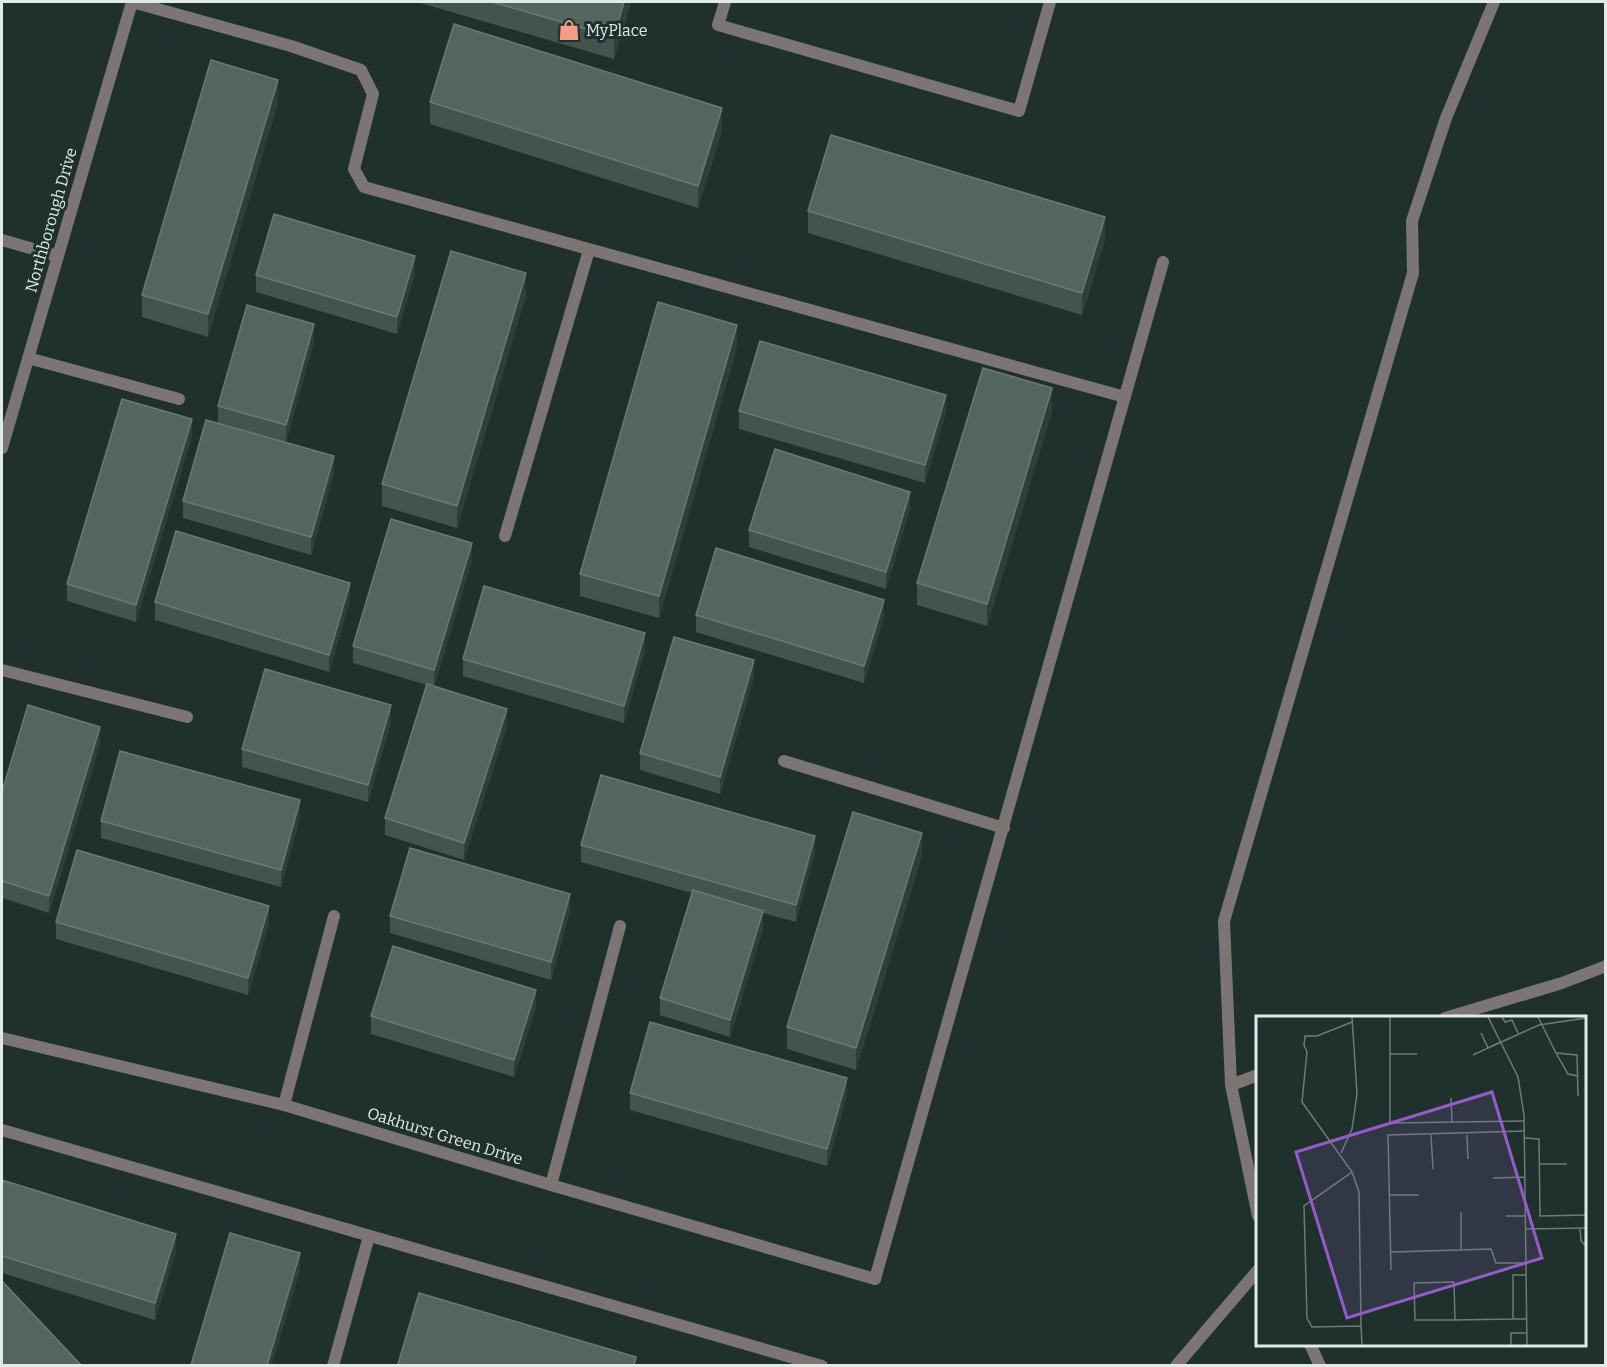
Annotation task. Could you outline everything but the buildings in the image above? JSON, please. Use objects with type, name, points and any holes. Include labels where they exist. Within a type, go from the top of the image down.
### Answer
[{"type":"street","points":[[132,2],[291,46],[361,70],[373,94],[354,169],[364,188],[1125,397]]},
{"type":"street","name":"Northborough Drive","points":[[2,448],[132,2]]},
{"type":"street","points":[[725,2],[718,25],[1018,111],[1050,2]]},
{"type":"street","points":[[1256,1211],[1231,1085],[1224,921],[1413,273],[1412,221],[1446,118],[1494,2]]},
{"type":"street","points":[[2,240],[58,256]]},
{"type":"street","points":[[505,536],[589,250]]},
{"type":"street","points":[[784,761],[1004,828],[1163,262]]},
{"type":"street","points":[[28,358],[179,399]]},
{"type":"street","points":[[2,670],[187,717]]},
{"type":"street","name":"Oakhurst Green Drive","points":[[2,1038],[284,1105],[876,1279],[1004,828]]},
{"type":"street","points":[[284,1105],[334,916]]},
{"type":"street","points":[[551,1185],[620,926]]},
{"type":"street","points":[[1448,1016],[1562,983],[1605,966]]},
{"type":"street","points":[[1231,1085],[1256,1075]]},
{"type":"street","points":[[2,1130],[822,1365]]},
{"type":"street","points":[[333,1365],[369,1236]]},
{"type":"street","points":[[1176,1365],[1256,1271]]},
{"type":"street","points":[[1311,1346],[1320,1365]]},
{"type":"place","name":"MyPlace","points":[[569,30]]}]
